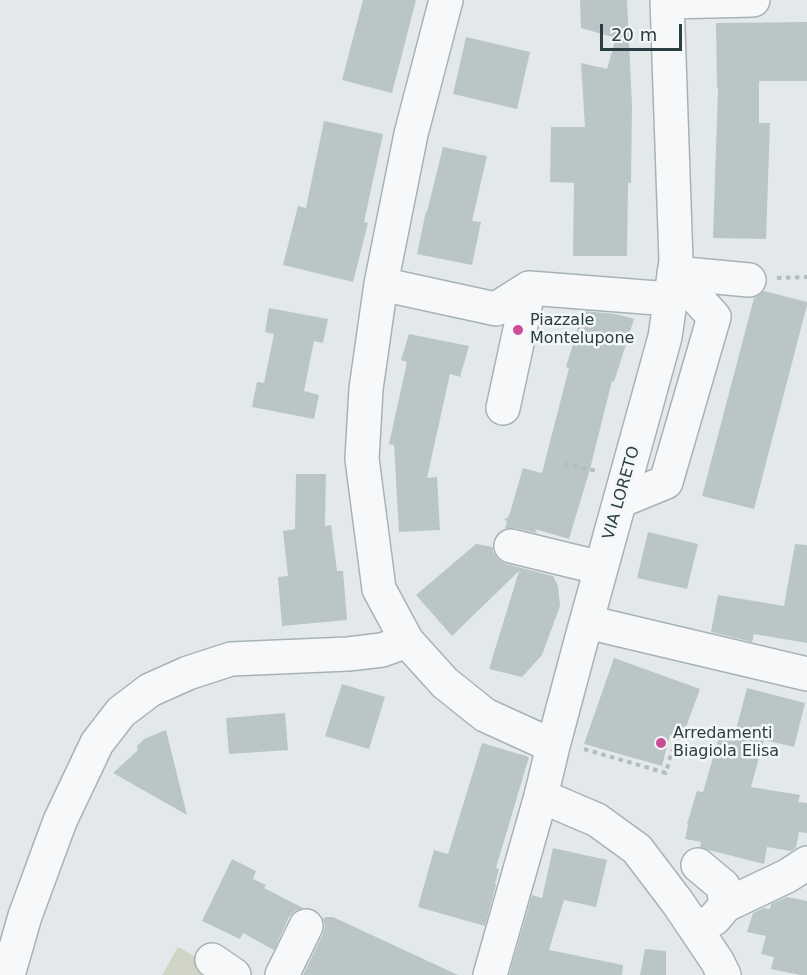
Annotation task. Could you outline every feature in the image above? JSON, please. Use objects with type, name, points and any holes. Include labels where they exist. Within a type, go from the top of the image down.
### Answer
[{"type":"street","points":[[446,0],[411,134],[381,284],[366,388],[363,459],[379,589],[407,641],[445,683],[485,715],[553,743]]},
{"type":"street","points":[[667,1],[753,0]]},
{"type":"street","name":"VIA LORETO","points":[[490,975],[541,796],[553,743],[665,337],[675,261],[667,1]]},
{"type":"street","points":[[381,284],[496,309],[529,288],[672,286],[749,280]]},
{"type":"street","points":[[620,501],[666,482],[714,317],[672,286]]},
{"type":"street","points":[[503,408],[529,288]]},
{"type":"street","points":[[511,546],[602,568]]},
{"type":"street","points":[[587,622],[807,674]]},
{"type":"street","points":[[8,975],[25,915],[60,821],[97,743],[121,712],[150,690],[231,658],[348,654],[382,650],[407,641]]},
{"type":"street","points":[[541,796],[597,820],[637,849],[678,903],[724,975]]},
{"type":"street","points":[[696,930],[714,919],[726,905],[787,876],[807,863]]},
{"type":"street","points":[[698,865],[723,885],[726,905]]},
{"type":"street","points":[[282,975],[306,926]]},
{"type":"path","points":[[553,743],[666,773],[672,750]]},
{"type":"green space","points":[[178,947],[219,970],[216,975],[162,975]]},
{"type":"building","points":[[363,0],[416,0],[392,93],[342,80]]},
{"type":"building","points":[[580,0],[627,0],[632,106],[627,256],[573,256],[574,183],[550,182],[551,127],[585,127],[581,63],[607,69],[616,38],[581,28]]},
{"type":"building","points":[[807,22],[807,81],[759,81],[759,123],[770,123],[766,239],[713,238],[718,88],[716,23]]},
{"type":"building","points":[[466,37],[530,52],[517,109],[453,94]]},
{"type":"building","points":[[324,121],[383,134],[364,222],[368,223],[353,282],[283,265],[298,206],[306,208]]},
{"type":"building","points":[[443,147],[487,156],[472,221],[481,222],[472,265],[417,254]]},
{"type":"building","points":[[764,291],[807,302],[807,305],[754,509],[702,496],[754,298]]},
{"type":"building","points":[[269,308],[328,319],[323,343],[314,341],[304,391],[319,395],[314,419],[252,407],[257,382],[264,383],[274,334],[265,332]]},
{"type":"building","points":[[583,311],[616,314],[634,319],[614,382],[612,381],[590,469],[569,539],[535,529],[537,533],[515,528],[505,529],[507,521],[504,520],[509,516],[523,468],[542,473],[569,368],[566,367]]},
{"type":"building","points":[[409,334],[469,346],[460,377],[450,374],[427,478],[437,477],[440,530],[399,532],[394,445],[389,444],[407,362],[401,360]]},
{"type":"building","points":[[296,474],[326,474],[325,526],[331,525],[337,571],[343,571],[347,620],[282,626],[278,577],[288,576],[283,531],[295,529]]},
{"type":"building","points":[[648,532],[698,544],[687,589],[637,578]]},
{"type":"building","points":[[476,544],[493,547],[493,552],[498,559],[506,564],[553,576],[558,586],[560,606],[542,655],[522,677],[489,669],[519,571],[452,636],[416,595]]},
{"type":"building","points":[[795,544],[807,545],[807,643],[754,634],[752,642],[711,632],[718,595],[784,606]]},
{"type":"building","points":[[614,658],[700,689],[682,738],[670,735],[662,766],[584,744]]},
{"type":"building","points":[[342,684],[385,697],[369,749],[325,736]]},
{"type":"building","points":[[747,688],[805,703],[794,747],[764,740],[751,787],[800,795],[798,802],[807,803],[807,833],[799,832],[796,848],[791,851],[767,847],[764,864],[709,850],[700,847],[701,842],[685,839],[697,791],[703,792],[719,737],[733,741]]},
{"type":"building","points":[[285,713],[288,750],[229,754],[226,718]]},
{"type":"building","points":[[166,730],[187,815],[113,773],[138,750],[137,746],[144,739]]},
{"type":"building","points":[[482,743],[529,757],[496,868],[499,869],[496,885],[485,926],[418,907],[434,850],[448,854]]},
{"type":"building","points":[[553,848],[607,860],[596,907],[564,900],[549,950],[623,965],[622,975],[509,975],[532,895],[542,898]]},
{"type":"building","points":[[232,859],[256,871],[253,879],[266,885],[264,888],[303,908],[295,911],[289,917],[274,950],[243,933],[240,939],[202,921]]},
{"type":"building","points":[[787,897],[807,901],[807,975],[771,969],[774,957],[761,954],[766,936],[747,932],[753,913],[764,908],[770,909],[771,904]]},
{"type":"building","points":[[333,917],[458,975],[303,975],[323,934],[325,925],[322,918]]},
{"type":"building","points":[[645,949],[666,951],[666,975],[640,975]]},
{"type":"place","name":"Piazzale Montelupone","points":[[518,330]]},
{"type":"place","name":"Arredamenti Biagiola Elisa","points":[[661,743]]}]
